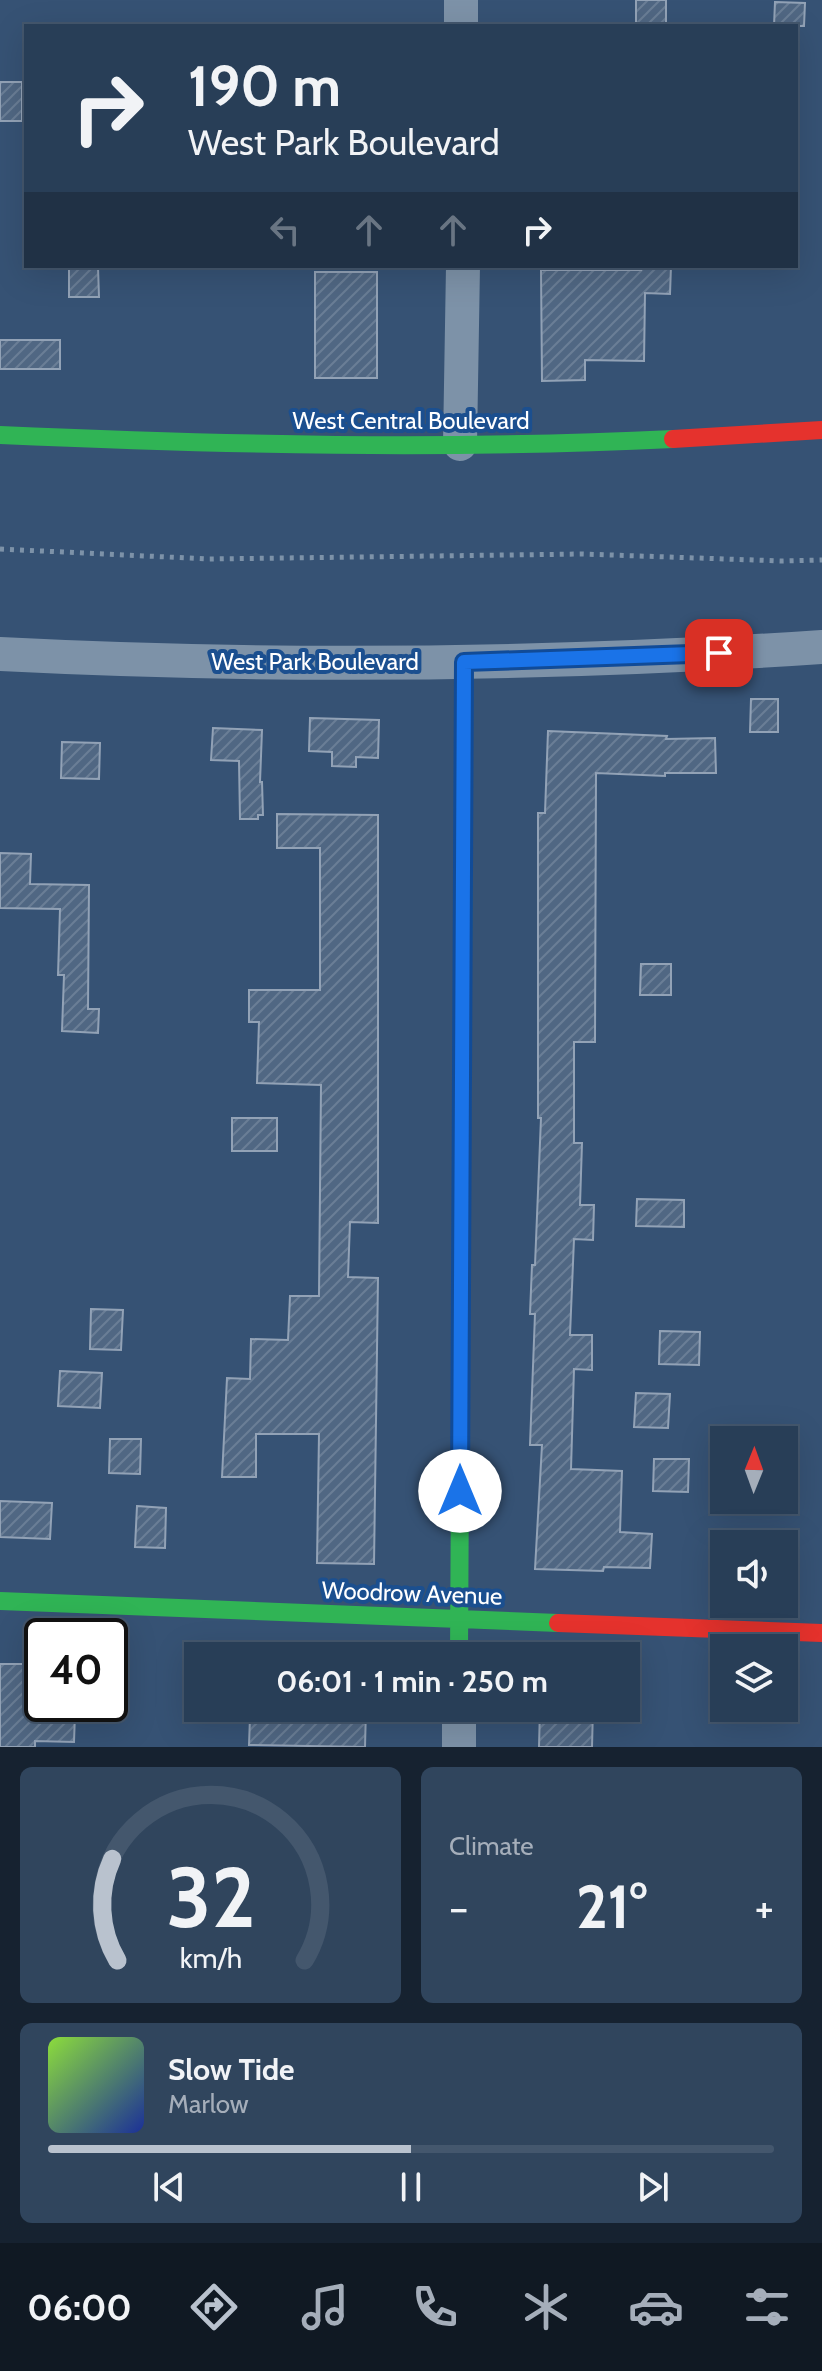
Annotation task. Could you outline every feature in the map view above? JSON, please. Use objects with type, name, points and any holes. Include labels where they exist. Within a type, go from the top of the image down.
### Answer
[{"type":"street","points":[[461,0],[461,24]]},
{"type":"street","points":[[460,444],[463,268]]},
{"type":"street","name":"West Central Boulevard","points":[[0,435],[266,445],[460,444],[627,441],[822,430]]},
{"type":"street","name":"West Park Boulevard","points":[[0,654],[299,663],[464,662],[822,647]]},
{"type":"street","points":[[459,1642],[464,662]]},
{"type":"street","name":"Woodrow Avenue","points":[[0,1601],[822,1633]]},
{"type":"street","points":[[459,1722],[459,1747]]},
{"type":"path","points":[[0,549],[209,559],[582,554],[822,560]]},
{"type":"building","points":[[636,0],[666,0],[666,24],[636,24]]},
{"type":"building","points":[[775,2],[805,3],[804,26],[774,24]]},
{"type":"building","points":[[0,82],[22,82],[22,121],[0,121]]},
{"type":"building","points":[[69,268],[98,268],[99,297],[69,297]]},
{"type":"building","points":[[671,268],[670,294],[645,293],[644,361],[585,360],[585,380],[542,381],[541,270]]},
{"type":"building","points":[[315,272],[377,272],[377,378],[315,378]]},
{"type":"building","points":[[0,340],[60,340],[60,369],[0,369]]},
{"type":"building","points":[[751,699],[778,699],[778,732],[750,732]]},
{"type":"building","points":[[310,718],[379,720],[378,758],[356,757],[356,767],[332,766],[332,752],[309,751]]},
{"type":"building","points":[[213,728],[262,730],[260,782],[263,815],[258,815],[258,819],[240,819],[239,761],[211,760]]},
{"type":"building","points":[[548,731],[667,736],[666,739],[715,738],[716,773],[665,773],[665,776],[596,773],[595,1042],[574,1042],[574,1143],[582,1143],[580,1205],[594,1205],[593,1240],[574,1239],[570,1335],[592,1335],[592,1370],[574,1369],[571,1469],[622,1471],[620,1532],[652,1534],[650,1568],[604,1567],[603,1571],[535,1569],[542,1445],[530,1445],[535,1314],[530,1314],[541,1118],[538,1118],[538,813],[545,813]]},
{"type":"building","points":[[62,742],[100,743],[99,779],[61,778]]},
{"type":"building","points":[[277,814],[378,815],[378,1223],[350,1222],[348,1277],[378,1278],[374,1564],[317,1563],[319,1434],[256,1434],[256,1477],[222,1477],[227,1378],[250,1379],[251,1339],[288,1340],[290,1296],[319,1296],[321,1085],[257,1083],[259,1022],[249,1022],[249,990],[320,990],[320,848],[277,848]]},
{"type":"building","points":[[0,853],[31,854],[30,884],[89,885],[88,1009],[99,1009],[98,1033],[62,1031],[64,975],[58,975],[60,909],[0,908]]},
{"type":"building","points":[[641,964],[671,964],[671,995],[640,995]]},
{"type":"building","points":[[232,1118],[277,1118],[277,1151],[232,1151]]},
{"type":"building","points":[[637,1199],[684,1200],[684,1227],[636,1226]]},
{"type":"building","points":[[91,1309],[123,1310],[121,1350],[90,1349]]},
{"type":"building","points":[[660,1331],[700,1332],[699,1365],[659,1364]]},
{"type":"building","points":[[60,1371],[102,1373],[100,1408],[58,1406]]},
{"type":"building","points":[[636,1393],[670,1394],[668,1428],[634,1427]]},
{"type":"building","points":[[110,1439],[141,1439],[140,1474],[109,1473]]},
{"type":"building","points":[[654,1459],[689,1459],[688,1492],[653,1491]]},
{"type":"building","points":[[0,1501],[52,1503],[50,1539],[0,1537]]},
{"type":"building","points":[[137,1506],[166,1508],[165,1548],[135,1547]]},
{"type":"building","points":[[0,1664],[24,1664],[24,1722],[75,1722],[74,1742],[35,1741],[35,1747],[0,1747]]},
{"type":"building","points":[[250,1722],[366,1722],[365,1747],[249,1745]]},
{"type":"building","points":[[540,1722],[593,1722],[592,1747],[539,1747]]},
{"type":"traffic: fast","points":[[0,435],[336,445],[673,439]]},
{"type":"traffic: fast","points":[[463,958],[464,662]]},
{"type":"traffic: fast","points":[[459,1642],[461,1289]]},
{"type":"traffic: fast","points":[[0,1601],[558,1623]]},
{"type":"traffic: slow","points":[[461,1289],[463,958]]},
{"type":"traffic: jam","points":[[673,439],[822,430]]},
{"type":"traffic: jam","points":[[558,1623],[822,1633]]},
{"type":"route","points":[[460,1491],[464,662],[719,653]]}]
